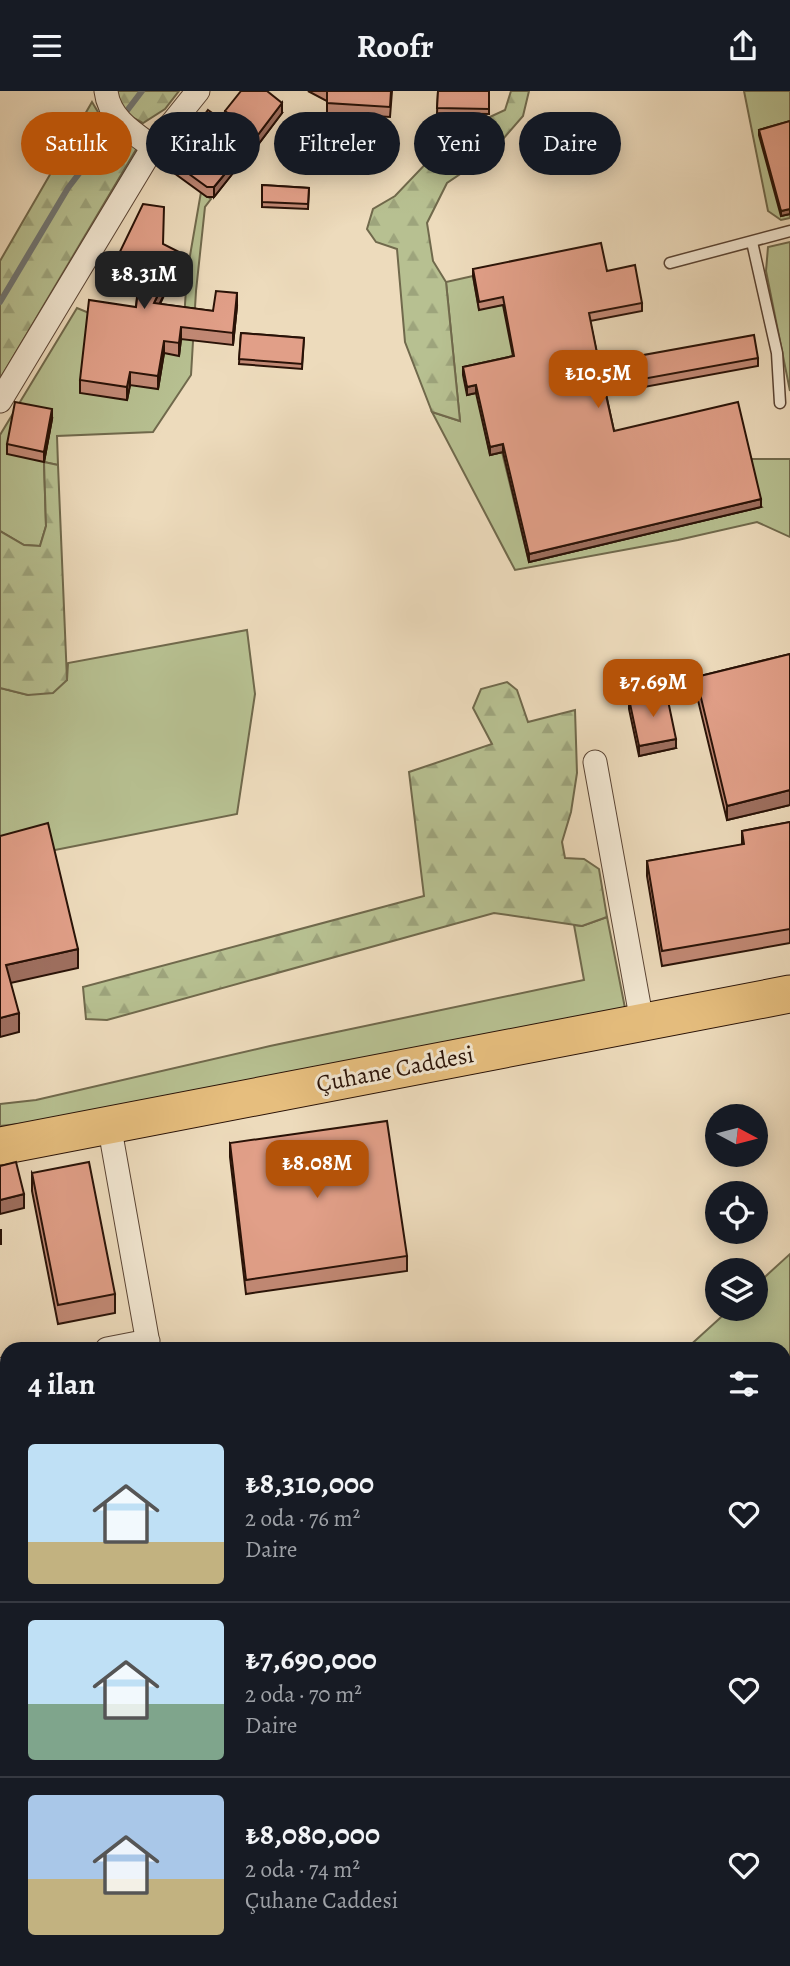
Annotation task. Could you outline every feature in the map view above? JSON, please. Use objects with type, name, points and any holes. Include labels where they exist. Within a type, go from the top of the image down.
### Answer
[{"type":"main road","name":"Çuhane Caddesi","points":[[0,1146],[790,994]]},
{"type":"street","points":[[106,91],[107,103],[113,114],[146,142]]},
{"type":"street","points":[[181,112],[198,91]]},
{"type":"street","points":[[0,401],[146,159]]},
{"type":"street","points":[[595,762],[642,1021]]},
{"type":"street","points":[[109,1124],[147,1342]]},
{"type":"lane","points":[[670,263],[790,231]]},
{"type":"lane","points":[[752,242],[778,353],[780,403]]},
{"type":"green space","points":[[114,91],[179,91],[165,109],[160,112],[146,112],[146,121],[143,123],[132,117],[132,112],[124,112]]},
{"type":"green space","points":[[511,91],[529,91],[524,112],[519,112],[519,121],[505,137],[505,112],[501,112],[505,110]]},
{"type":"green space","points":[[744,91],[790,91],[790,218],[781,220],[768,211]]},
{"type":"green space","points":[[92,102],[98,112],[86,112]]},
{"type":"green space","points":[[132,144],[137,148],[132,156]]},
{"type":"green space","points":[[50,175],[121,175],[0,379],[0,261]]},
{"type":"green space","points":[[415,175],[459,175],[447,183],[427,223],[433,261],[446,282],[460,421],[432,412],[405,342],[397,249],[376,242],[367,229],[373,209],[395,196]]},
{"type":"green space","points":[[201,192],[211,199],[205,207],[191,375],[153,432],[57,436],[58,465],[44,462],[46,526],[40,546],[24,545],[0,531],[0,435],[77,308],[89,313],[184,320],[187,273]]},
{"type":"green space","points":[[790,242],[790,391],[766,271],[768,247]]},
{"type":"green space","points":[[473,276],[479,309],[503,305],[588,321],[477,393],[490,455],[502,452],[529,562],[760,507],[750,459],[790,459],[790,537],[757,522],[678,540],[515,570],[432,412],[460,421],[446,282]]},
{"type":"green space","points":[[44,462],[58,465],[67,680],[53,693],[28,695],[0,688],[0,531],[24,545],[40,546],[46,526]]},
{"type":"green space","points":[[247,630],[255,694],[237,814],[50,851],[0,854],[0,688],[28,695],[67,680],[68,663]]},
{"type":"green space","points":[[507,682],[517,690],[528,722],[575,710],[577,773],[571,812],[562,842],[565,858],[584,859],[599,869],[607,917],[582,926],[494,913],[107,1020],[86,1019],[83,987],[424,896],[409,772],[492,744],[473,708],[481,689]]},
{"type":"green space","points":[[607,917],[625,1008],[37,1122],[0,1126],[0,1104],[36,1100],[270,1046],[584,980],[574,925],[582,926]]},
{"type":"green space","points":[[790,1254],[790,1342],[694,1342],[717,1321],[768,1321],[768,1274]]},
{"type":"building","points":[[241,91],[267,91],[282,103],[260,132],[260,112],[225,111]]},
{"type":"building","points":[[327,91],[391,91],[390,107],[327,103]]},
{"type":"building","points":[[438,91],[489,91],[489,109],[437,108]]},
{"type":"building","points":[[790,121],[790,209],[781,211],[759,130]]},
{"type":"building","points":[[190,175],[224,175],[214,187],[207,187]]},
{"type":"building","points":[[262,185],[309,188],[308,204],[262,202]]},
{"type":"building","points":[[143,204],[164,207],[163,244],[179,252],[154,303],[213,311],[216,291],[237,293],[233,333],[181,327],[179,343],[164,341],[158,376],[130,372],[127,387],[80,380],[89,300],[136,307],[140,274],[115,262]]},
{"type":"building","points":[[601,243],[607,271],[635,265],[642,303],[589,313],[599,363],[754,335],[758,358],[604,386],[614,431],[738,402],[761,499],[529,554],[503,444],[490,447],[476,385],[467,387],[463,367],[514,356],[503,297],[479,302],[473,269]]},
{"type":"building","points":[[241,333],[304,338],[302,364],[239,359]]},
{"type":"building","points":[[15,402],[52,409],[44,452],[7,444]]},
{"type":"building","points":[[790,654],[790,790],[727,806],[696,677]]},
{"type":"building","points":[[666,691],[676,739],[639,746],[629,699]]},
{"type":"building","points":[[790,822],[790,929],[662,951],[647,861],[744,844],[742,831]]},
{"type":"building","points":[[48,823],[78,949],[6,965],[19,1013],[0,1018],[0,836]]},
{"type":"building","points":[[387,1121],[407,1256],[246,1280],[230,1143]]},
{"type":"building","points":[[16,1162],[24,1194],[0,1200],[0,1166]]},
{"type":"building","points":[[89,1162],[115,1294],[58,1305],[32,1173]]},
{"type":"waterway","points":[[0,302],[68,188],[142,91]]}]
